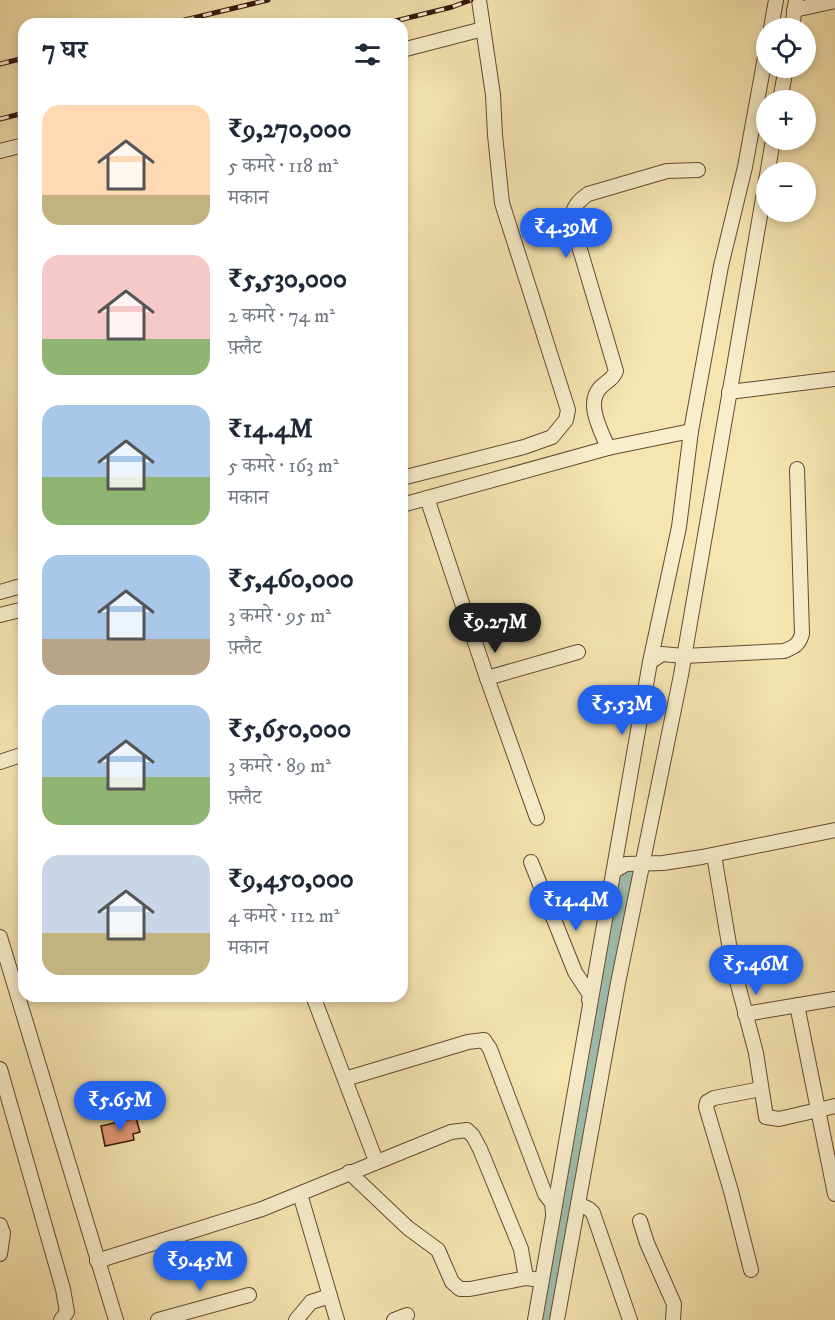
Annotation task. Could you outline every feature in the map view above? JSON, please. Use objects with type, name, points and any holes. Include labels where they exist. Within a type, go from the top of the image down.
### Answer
[{"type":"street","points":[[408,476],[524,447],[552,437],[567,420],[568,410],[502,203],[493,95],[479,0]]},
{"type":"street","points":[[773,18],[776,0]]},
{"type":"street","points":[[795,5],[835,1]]},
{"type":"street","points":[[408,48],[483,29]]},
{"type":"street","points":[[557,1320],[618,983],[656,658],[679,526],[691,432],[721,266],[745,167],[761,78]]},
{"type":"street","points":[[0,151],[18,146]]},
{"type":"street","points":[[745,167],[756,168]]},
{"type":"street","points":[[609,448],[595,415],[594,407],[596,394],[600,387],[614,377],[616,371],[576,236],[572,212],[579,200],[588,194],[667,171],[698,170]]},
{"type":"street","points":[[589,1005],[630,866],[680,656],[759,222]]},
{"type":"street","points":[[729,392],[835,379]]},
{"type":"street","points":[[408,503],[609,448],[691,432]]},
{"type":"street","points":[[656,658],[784,651],[795,647],[800,642],[802,634],[797,468]]},
{"type":"street","points":[[427,498],[537,818]]},
{"type":"street","points":[[0,592],[18,587]]},
{"type":"street","points":[[0,615],[18,610]]},
{"type":"street","points":[[487,678],[578,652]]},
{"type":"street","points":[[0,762],[18,756]]},
{"type":"street","points":[[630,866],[714,855],[835,830]]},
{"type":"street","points":[[714,855],[730,953],[756,1053],[764,1112],[768,1118],[778,1119],[835,1106]]},
{"type":"street","points":[[531,862],[581,984],[590,994],[536,1320]]},
{"type":"street","points":[[0,937],[18,997]]},
{"type":"street","points":[[745,1014],[835,999]]},
{"type":"street","points":[[19,1002],[116,1320]]},
{"type":"street","points":[[315,1002],[376,1161]]},
{"type":"street","points":[[797,1005],[835,1194]]},
{"type":"street","points":[[345,1079],[468,1042],[484,1040],[490,1049],[545,1194],[552,1203],[554,1217]]},
{"type":"street","points":[[0,1069],[63,1289],[67,1312],[61,1320]]},
{"type":"street","points":[[751,1270],[706,1102],[714,1098],[761,1089]]},
{"type":"street","points":[[97,1261],[229,1220],[300,1194],[451,1132],[467,1130],[473,1136],[500,1194],[521,1249],[526,1278]]},
{"type":"street","points":[[350,1172],[408,1228],[438,1250],[452,1282],[460,1289],[526,1278],[542,1281]]},
{"type":"street","points":[[300,1194],[337,1320]]},
{"type":"street","points":[[578,1204],[593,1213],[630,1320]]},
{"type":"street","points":[[640,1221],[647,1243],[674,1304],[673,1320]]},
{"type":"street","points":[[0,1225],[3,1233],[0,1254]]},
{"type":"street","points":[[158,1320],[249,1295]]},
{"type":"street","points":[[296,1320],[311,1302],[330,1296]]},
{"type":"building","points":[[136,1118],[140,1132],[133,1134],[134,1140],[105,1146],[101,1126]]},
{"type":"waterway","points":[[549,1320],[627,873]]},
{"type":"railway","points":[[193,18],[268,0]]},
{"type":"railway","points":[[407,18],[471,0]]},
{"type":"railway","points":[[0,64],[18,60]]},
{"type":"railway","points":[[0,119],[18,114]]}]
